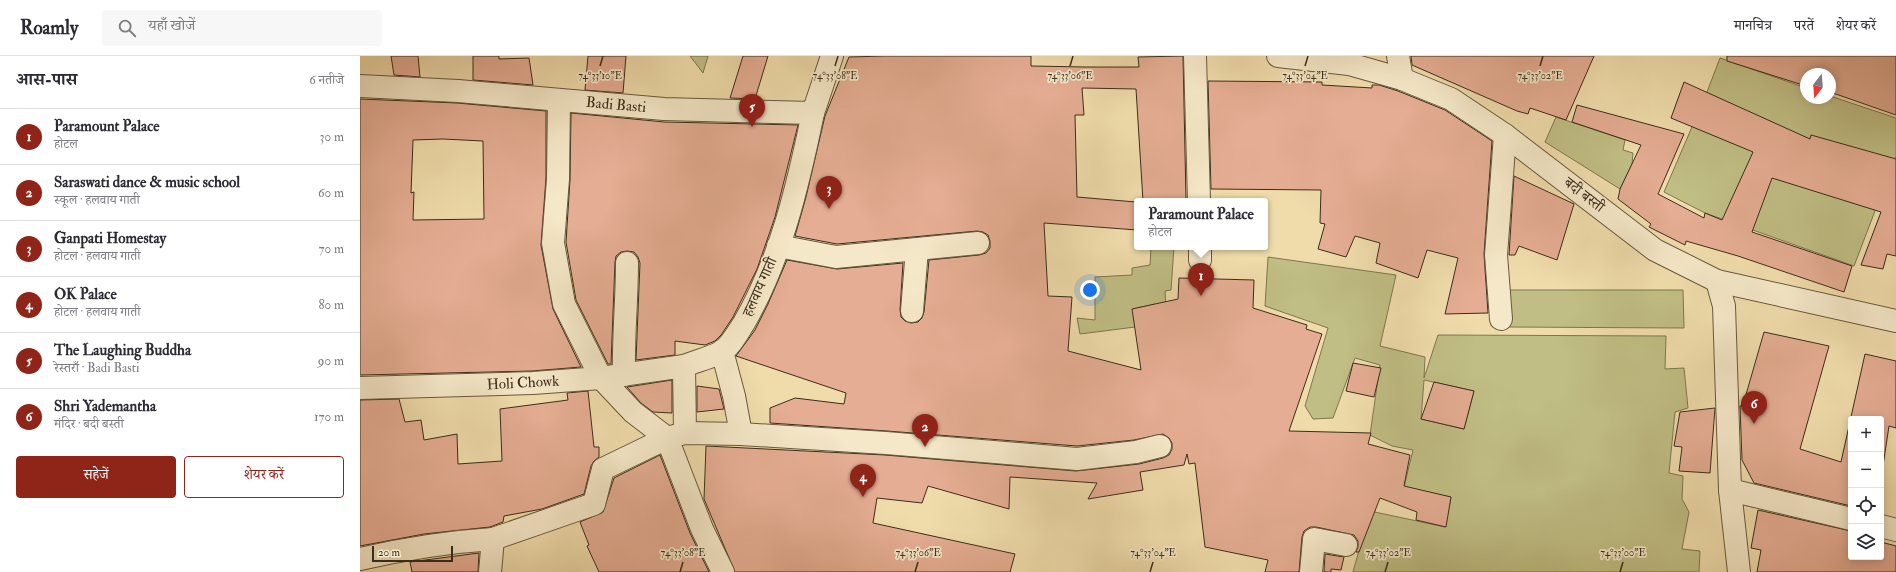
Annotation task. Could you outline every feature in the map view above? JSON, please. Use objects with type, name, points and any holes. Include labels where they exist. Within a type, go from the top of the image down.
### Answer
[{"type":"street","points":[[813,113],[832,56]]},
{"type":"street","points":[[1195,56],[1198,198]]},
{"type":"street","name":"बदी बस्ती","points":[[1278,56],[1349,64],[1357,62],[1451,99],[1505,135],[1655,250],[1717,281],[1896,321]]},
{"type":"street","points":[[1398,56],[1402,79]]},
{"type":"street","name":"Badi Basti","points":[[360,86],[458,91],[664,109],[813,113]]},
{"type":"street","points":[[559,100],[558,179],[553,243],[564,304],[601,378],[633,412],[676,435]]},
{"type":"street","name":"हलवाय गाती","points":[[684,366],[722,351],[737,335],[756,303],[778,246],[798,187],[813,113]]},
{"type":"street","points":[[1501,319],[1496,255],[1505,135]]},
{"type":"street","points":[[778,246],[836,257],[978,244]]},
{"type":"street","points":[[912,311],[917,249]]},
{"type":"street","points":[[624,375],[623,340],[627,306],[627,263]]},
{"type":"street","points":[[1717,281],[1724,306],[1730,490],[1739,572]]},
{"type":"street","points":[[722,351],[734,396],[741,434]]},
{"type":"street","points":[[684,366],[676,435],[702,529],[723,572]]},
{"type":"street","name":"Holi Chowk","points":[[360,388],[484,386],[601,378],[684,366]]},
{"type":"street","points":[[360,560],[404,549],[460,541],[493,539],[594,504],[603,469],[676,435],[741,434],[886,443],[1077,459],[1136,452],[1160,446]]},
{"type":"street","points":[[1730,490],[1848,518]]},
{"type":"street","points":[[1884,527],[1896,530]]},
{"type":"street","points":[[490,572],[493,539]]},
{"type":"street","points":[[1312,572],[1314,539],[1346,545]]},
{"type":"shaded area","points":[[690,56],[708,56],[703,73]]},
{"type":"shaded area","points":[[1720,58],[1800,86],[1800,104],[1836,104],[1836,98],[1896,118],[1896,156],[1854,266],[1705,213],[1664,192]]},
{"type":"shaded area","points":[[1556,117],[1625,140],[1623,150],[1633,153],[1632,164],[1620,189],[1545,142]]},
{"type":"shaded area","points":[[1151,250],[1174,250],[1171,290],[1165,291],[1166,308],[1155,304],[1133,309],[1135,327],[1080,334],[1077,318],[1095,320],[1095,277],[1132,275],[1132,268],[1150,265]]},
{"type":"shaded area","points":[[1268,257],[1396,275],[1380,346],[1425,357],[1424,378],[1438,335],[1666,336],[1665,369],[1684,368],[1688,408],[1675,412],[1669,473],[1683,476],[1682,499],[1689,512],[1682,549],[1700,551],[1699,572],[1353,572],[1370,511],[1445,527],[1451,497],[1404,487],[1413,450],[1392,446],[1370,435],[1380,365],[1355,358],[1333,418],[1313,419],[1305,406],[1328,328],[1265,306]],"holes":[[[1424,380],[1474,391],[1464,429],[1421,419]]]},
{"type":"shaded area","points":[[1500,290],[1683,290],[1684,328],[1506,327]]},
{"type":"building","points":[[391,56],[418,56],[420,77],[394,75]]},
{"type":"building","points":[[473,56],[499,56],[499,59],[529,58],[533,85],[473,80]]},
{"type":"building","points":[[588,56],[626,56],[623,93],[585,90]]},
{"type":"building","points":[[743,56],[768,56],[755,99],[730,98]]},
{"type":"building","points":[[1031,56],[1031,66],[1139,67],[1138,57],[1183,56],[1186,198],[1143,198],[1136,89],[1082,88],[1084,115],[1075,115],[1077,197],[1134,202],[1134,230],[1044,223],[1048,296],[1072,297],[1068,351],[1141,370],[1132,309],[1178,299],[1179,278],[1254,280],[1253,308],[1307,325],[1306,329],[1322,334],[1289,431],[1371,433],[1368,444],[1410,455],[1404,486],[1451,497],[1446,527],[1416,520],[1417,512],[1380,498],[1359,552],[1356,552],[1358,541],[1354,535],[1310,527],[1304,531],[1302,537],[1299,572],[1265,572],[1268,560],[1205,547],[1195,463],[1189,464],[1187,454],[1184,465],[1140,472],[1143,490],[1088,499],[1097,483],[1010,477],[1009,509],[928,486],[922,503],[877,498],[873,523],[1015,554],[1010,572],[735,572],[704,499],[706,446],[885,455],[1076,471],[1139,464],[1163,458],[1169,455],[1172,449],[1172,443],[1169,438],[1163,434],[1134,440],[1077,446],[770,423],[770,408],[795,398],[844,404],[846,393],[736,356],[755,330],[787,260],[837,269],[903,263],[900,310],[901,317],[905,321],[911,323],[918,322],[922,318],[924,312],[929,260],[979,255],[986,253],[990,248],[988,235],[977,231],[837,244],[795,236],[806,197],[825,116],[849,57]]},
{"type":"building","points":[[1411,56],[1594,56],[1566,120],[1530,108],[1528,114],[1517,111],[1412,65]]},
{"type":"building","points":[[1727,56],[1896,56],[1896,115],[1836,94],[1836,68],[1800,68],[1800,84],[1727,61]]},
{"type":"building","points":[[1208,81],[1322,82],[1322,85],[1372,88],[1372,85],[1379,85],[1445,110],[1492,141],[1484,254],[1488,313],[1445,314],[1458,258],[1427,250],[1418,278],[1376,263],[1380,243],[1355,236],[1346,257],[1318,249],[1325,224],[1320,223],[1321,190],[1211,189]]},
{"type":"building","points":[[1684,82],[1810,139],[1811,135],[1896,159],[1896,256],[1887,254],[1883,269],[1861,265],[1881,212],[1772,178],[1752,232],[1852,266],[1844,292],[1738,256],[1686,241],[1685,245],[1649,227],[1651,224],[1618,199],[1620,189],[1641,145],[1572,122],[1577,105],[1684,134],[1658,194],[1704,218],[1705,213],[1722,220],[1753,152],[1671,118]]},
{"type":"building","points":[[360,99],[457,103],[546,111],[546,178],[541,245],[553,309],[581,367],[532,371],[360,375]],"holes":[[[443,139],[483,141],[484,219],[413,220],[414,192],[411,193],[413,140]]]},
{"type":"building","points":[[571,113],[664,122],[798,125],[775,217],[757,269],[733,317],[715,341],[705,345],[675,341],[675,355],[636,360],[640,263],[634,252],[621,252],[616,256],[615,262],[611,364],[608,364],[576,300],[566,242],[570,180]]},
{"type":"building","points":[[1514,176],[1574,204],[1557,260],[1519,246],[1515,255],[1509,255]]},
{"type":"building","points":[[1764,332],[1829,346],[1800,449],[1841,462],[1848,430],[1848,505],[1754,483],[1742,460],[1740,406],[1743,405]]},
{"type":"building","points":[[1865,354],[1896,361],[1896,428],[1889,426],[1884,459],[1884,416],[1851,416]]},
{"type":"building","points":[[1353,363],[1381,368],[1374,397],[1346,391]]},
{"type":"building","points":[[672,380],[672,413],[653,412],[641,403],[627,387]]},
{"type":"building","points":[[1434,382],[1474,391],[1464,429],[1421,419]]},
{"type":"building","points":[[697,386],[719,389],[724,409],[697,412]]},
{"type":"building","points":[[588,391],[594,447],[599,447],[599,457],[591,466],[584,494],[542,509],[504,516],[503,522],[490,527],[424,534],[360,546],[360,400],[399,399],[405,422],[421,420],[424,440],[457,434],[458,464],[502,461],[500,409],[568,400],[567,393]]},
{"type":"building","points":[[1715,408],[1710,473],[1679,471],[1682,447],[1674,446],[1680,412]]},
{"type":"building","points":[[660,455],[690,533],[709,572],[599,572],[587,546],[589,545],[580,522],[603,512],[614,478]]},
{"type":"building","points":[[1758,510],[1848,530],[1848,560],[1884,560],[1884,543],[1896,546],[1896,572],[1757,572],[1761,550],[1751,548]]},
{"type":"building","points":[[479,553],[478,572],[412,572],[410,562]]},
{"type":"building","points":[[1325,554],[1344,557],[1341,570],[1331,569],[1331,572],[1324,572]]},
{"type":"place","name":"The Laughing Buddha","points":[[752,127]]},
{"type":"place","name":"Ganpati Homestay","points":[[829,209]]},
{"type":"place","name":"Paramount Palace","points":[[1201,296]]},
{"type":"place","name":"Shri Yademantha","points":[[1754,424]]},
{"type":"place","name":"Saraswati dance & music school","points":[[925,447]]},
{"type":"place","name":"OK Palace","points":[[863,497]]}]
